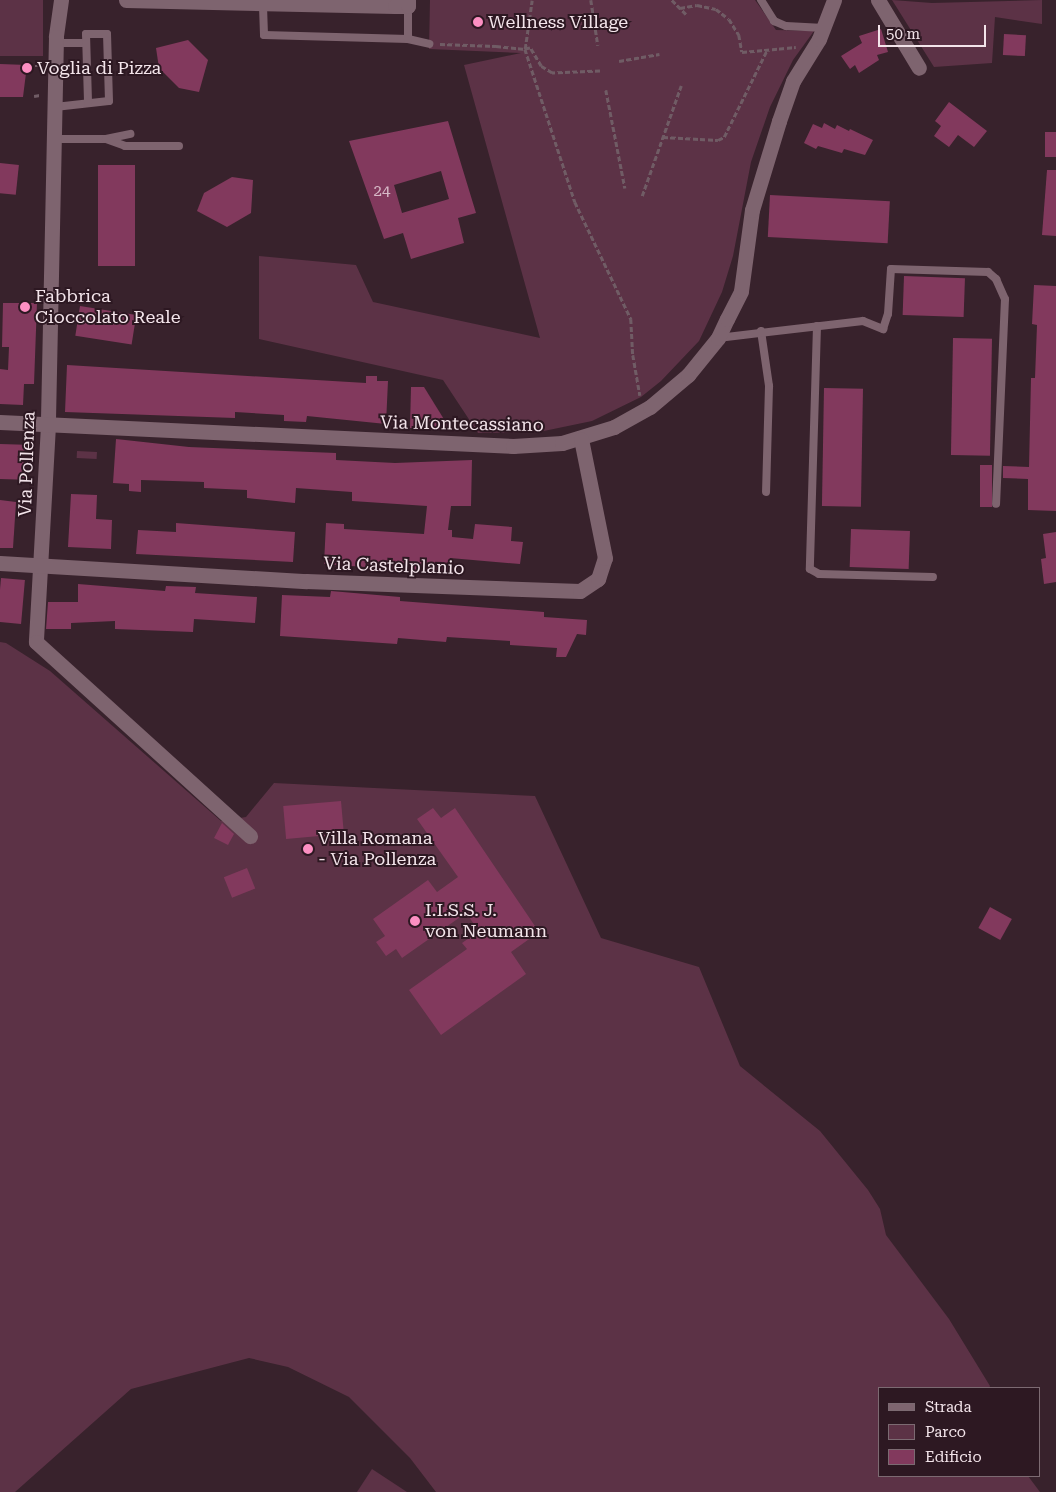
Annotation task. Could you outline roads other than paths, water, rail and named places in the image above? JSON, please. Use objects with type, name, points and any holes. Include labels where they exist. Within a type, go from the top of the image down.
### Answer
[{"type":"street","name":"Via Pollenza","points":[[60,0],[56,43],[54,107],[48,425],[42,566],[36,642],[250,836]]},
{"type":"street","points":[[126,0],[263,6],[408,3]]},
{"type":"street","name":"Via Montecassiano","points":[[0,422],[513,446],[581,439],[614,427],[650,407],[688,375],[718,338],[741,290],[752,210],[782,112],[793,81],[824,28],[834,0]]},
{"type":"street","points":[[878,0],[919,68]]},
{"type":"street","name":"Via Castelplanio","points":[[0,563],[316,581],[580,591],[598,579],[605,558],[581,439]]},
{"type":"lane","points":[[761,0],[774,21],[786,26],[824,28]]},
{"type":"lane","points":[[770,0],[770,14]]},
{"type":"lane","points":[[408,3],[408,39]]},
{"type":"lane","points":[[263,6],[264,35],[408,39],[429,44]]},
{"type":"lane","points":[[54,107],[110,101],[107,34],[86,34],[88,103]]},
{"type":"lane","points":[[56,43],[86,42]]},
{"type":"lane","points":[[54,139],[106,139],[130,134]]},
{"type":"lane","points":[[106,139],[125,146],[179,146]]},
{"type":"lane","points":[[718,338],[761,331],[863,321],[883,329],[888,314],[891,269],[988,272],[996,279],[1005,299],[996,504]]},
{"type":"lane","points":[[817,326],[810,569],[819,574],[934,577]]},
{"type":"lane","points":[[761,331],[769,386],[766,492]]},
{"type":"place","name":"Wellness Village","points":[[478,22]]},
{"type":"place","name":"Voglia di Pizza","points":[[27,68]]},
{"type":"place","name":"Fabbrica Cioccolato Reale","points":[[25,307]]},
{"type":"place","name":"Villa Romana - Via Pollenza","points":[[308,849]]},
{"type":"place","name":"I.I.S.S. J. von Neumann","points":[[415,921]]}]
